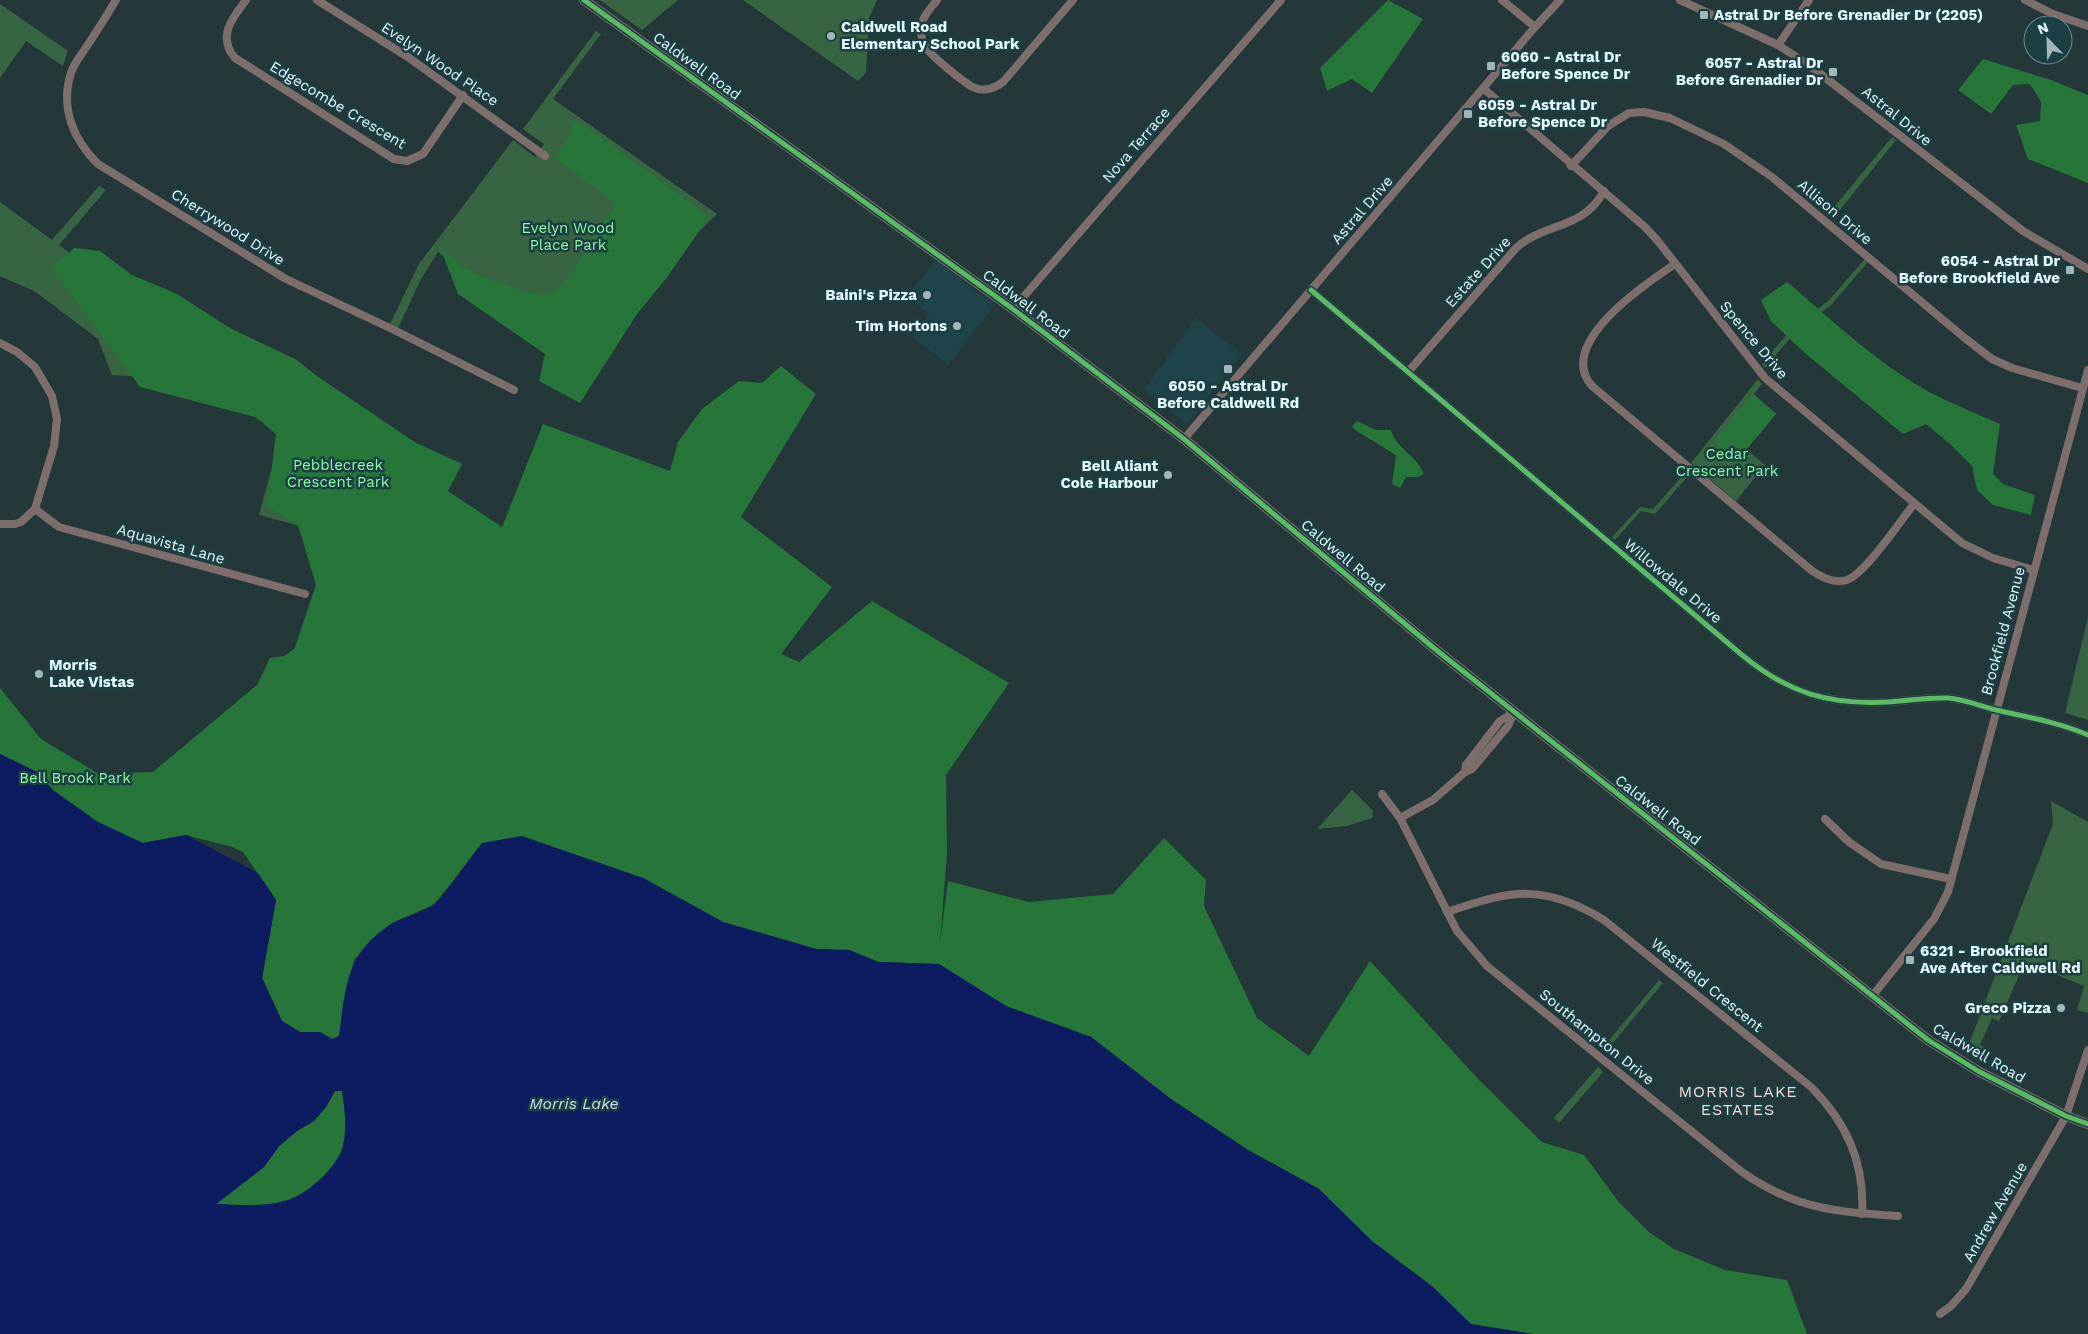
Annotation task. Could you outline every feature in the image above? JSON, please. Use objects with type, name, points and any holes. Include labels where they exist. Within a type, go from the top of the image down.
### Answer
[{"type":"street","name":"Cherrywood Drive","points":[[116,0],[77,62],[68,84],[68,113],[79,142],[98,164],[286,279],[514,390]]},
{"type":"street","name":"Edgecombe Crescent","points":[[246,0],[231,20],[227,32],[228,47],[235,58],[394,159],[407,161],[422,154],[463,95]]},
{"type":"street","name":"Evelyn Wood Place","points":[[317,0],[408,57],[545,156]]},
{"type":"street","name":"Caldwell Road","points":[[584,0],[1013,309],[1184,439],[1435,649],[1944,1051],[1978,1071],[2066,1116],[2088,1124]]},
{"type":"street","points":[[937,0],[922,22],[923,43],[928,50],[974,88],[986,89],[997,86],[1004,81],[1073,0]]},
{"type":"street","name":"Nova Terrace","points":[[1013,309],[1281,0]]},
{"type":"street","points":[[1502,0],[1535,27]]},
{"type":"street","name":"Astral Drive","points":[[1184,439],[1560,0]]},
{"type":"street","name":"Astral Drive","points":[[1680,0],[1778,45],[1835,84],[2023,231],[2088,269]]},
{"type":"street","points":[[1778,45],[1809,0]]},
{"type":"street","points":[[2025,0],[2053,14],[2088,26]]},
{"type":"street","name":"Spence Drive","points":[[1484,88],[1644,227],[1765,378],[1914,504],[1972,549],[1993,558],[2033,570]]},
{"type":"street","name":"Allison Drive","points":[[1572,166],[1608,126],[1629,113],[1644,112],[1670,118],[1724,144],[1772,177],[1992,359],[2012,368],[2082,388]]},
{"type":"street","name":"Estate Drive","points":[[1408,372],[1516,248],[1533,236],[1582,216],[1596,203],[1604,191]]},
{"type":"street","points":[[1675,264],[1648,281],[1606,320],[1594,335],[1585,350],[1582,361],[1584,375],[1592,386],[1811,570],[1828,580],[1843,581],[1858,574],[1914,504]]},
{"type":"street","name":"Willowdale Drive","points":[[1311,290],[1742,656],[1767,675],[1788,687],[1833,701],[1866,702],[1951,698],[2055,722],[2088,734]]},
{"type":"street","points":[[0,343],[17,352],[35,367],[48,387],[55,406],[57,419],[54,446],[36,509],[21,522],[0,524]]},
{"type":"street","name":"Brookfield Avenue","points":[[1873,995],[1934,920],[1946,897],[2088,370]]},
{"type":"street","name":"Aquavista Lane","points":[[36,509],[59,527],[305,594]]},
{"type":"street","points":[[1400,818],[1433,800],[1465,772],[1466,765],[1500,721],[1514,712]]},
{"type":"street","name":"Southampton Drive","points":[[1382,794],[1400,818],[1457,931],[1487,966],[1759,1184],[1795,1201],[1829,1210],[1898,1216]]},
{"type":"street","points":[[1826,819],[1857,848],[1881,864],[1951,879]]},
{"type":"street","name":"Westfield Crescent","points":[[1446,912],[1491,898],[1539,894],[1580,905],[1604,920],[1811,1087],[1825,1101],[1842,1125],[1853,1146],[1860,1176],[1862,1214]]},
{"type":"street","name":"Andrew Avenue","points":[[1940,1314],[1952,1306],[1966,1289],[2066,1116],[2088,1050]]},
{"type":"shaded area","points":[[936,260],[995,305],[948,365],[912,337],[930,314],[907,297]]},
{"type":"shaded area","points":[[1196,318],[1242,354],[1187,424],[1144,390]]},
{"type":"green space","points":[[600,0],[678,0],[642,30]]},
{"type":"green space","name":"Caldwell Road Elementary School Park","points":[[743,0],[877,0],[869,18],[866,73],[858,81]]},
{"type":"green space","points":[[1388,0],[1423,19],[1372,93],[1352,79],[1327,91],[1320,68]]},
{"type":"green space","points":[[0,4],[68,51],[63,66],[26,41],[0,78]]},
{"type":"green space","name":"Evelyn Wood Place Park","points":[[596,31],[601,34],[553,99],[717,214],[578,350],[438,252],[421,279],[398,328],[390,324],[419,264],[513,140],[535,157],[544,144],[523,129]]},
{"type":"green space","points":[[1983,59],[2051,80],[2088,95],[2088,183],[2028,159],[2016,125],[2040,121],[2041,102],[2030,84],[2013,85],[1991,114],[1958,90]]},
{"type":"green space","points":[[574,121],[585,126],[709,217],[668,276],[637,314],[580,403],[539,381],[545,354],[458,294],[439,244],[459,264],[484,277],[537,295],[550,294],[557,290],[569,277],[603,223],[616,208],[606,195],[555,158],[570,136],[569,130]]},
{"type":"green space","points":[[1892,137],[1896,140],[1835,216],[1830,212]]},
{"type":"green space","name":"Pebblecreek Crescent Park","points":[[99,186],[106,190],[59,245],[76,258],[416,443],[462,464],[378,547],[259,515],[280,438],[229,393],[172,378],[112,375],[98,339],[36,292],[0,276],[0,202],[52,240]]},
{"type":"green space","name":"Bell Brook Park","points":[[74,248],[100,251],[132,275],[177,294],[230,328],[297,360],[317,376],[416,443],[462,464],[448,491],[502,527],[543,424],[670,471],[678,442],[702,409],[739,381],[762,383],[781,366],[816,394],[741,517],[832,587],[781,654],[799,662],[872,601],[1009,683],[946,775],[947,853],[940,943],[948,881],[1029,902],[1113,894],[1164,838],[1206,880],[1204,906],[1257,1018],[1309,1056],[1370,961],[1479,1080],[1542,1142],[1584,1155],[1618,1201],[1649,1232],[1674,1249],[1725,1270],[1787,1280],[1807,1334],[1533,1334],[1471,1325],[1433,1287],[1373,1242],[1319,1189],[1248,1150],[1171,1099],[1091,1037],[1006,1006],[939,964],[878,962],[849,950],[816,949],[723,922],[643,878],[482,843],[435,904],[392,923],[354,960],[344,1000],[339,1036],[332,1039],[320,1032],[300,1032],[282,1021],[262,978],[276,900],[243,852],[232,847],[186,835],[143,843],[98,825],[0,764],[0,688],[41,739],[99,774],[153,772],[257,685],[270,658],[284,656],[295,648],[316,585],[298,525],[267,506],[276,433],[255,417],[140,387],[51,268]]},
{"type":"green space","points":[[1865,259],[1868,262],[1832,304],[1791,337],[1765,368],[1762,364],[1788,333],[1829,300]]},
{"type":"green space","points":[[1787,282],[1857,342],[1894,370],[1933,394],[2000,424],[1993,474],[2003,484],[2035,495],[2031,515],[1993,505],[1977,490],[1972,466],[1926,424],[1903,434],[1806,354],[1771,321],[1761,300]]},
{"type":"green space","name":"Cedar Crescent Park","points":[[1758,379],[1762,384],[1754,394],[1776,414],[1746,449],[1765,465],[1736,501],[1691,463]]},
{"type":"green space","points":[[1753,394],[1776,414],[1747,449],[1751,453],[1742,465],[1720,448],[1715,439]]},
{"type":"green space","points":[[1357,421],[1376,430],[1391,430],[1397,442],[1416,461],[1424,474],[1418,477],[1406,477],[1400,488],[1392,484],[1396,455],[1355,430],[1352,426]]},
{"type":"green space","points":[[1685,473],[1688,476],[1655,514],[1641,511],[1615,540],[1612,537],[1640,507],[1653,509]]},
{"type":"green space","points":[[2088,617],[2088,720],[2065,713]]},
{"type":"green space","points":[[1352,790],[1373,811],[1372,818],[1346,826],[1317,829]]},
{"type":"green space","points":[[2051,801],[2088,822],[2088,1013],[2077,1010],[2084,986],[2025,962],[1999,1021],[1992,1018],[1980,1045],[1988,1049],[1981,1060],[1966,1052],[2053,824]]},
{"type":"green space","points":[[1659,980],[1663,983],[1606,1051],[1602,1049]]},
{"type":"green space","points":[[1598,1067],[1603,1072],[1559,1123],[1554,1118]]},
{"type":"green space","points":[[335,1090],[342,1091],[345,1137],[337,1160],[318,1182],[301,1194],[277,1203],[250,1205],[216,1204],[264,1167],[279,1146],[297,1131],[314,1121],[326,1107]]},
{"type":"water","name":"Morris Lake","points":[[0,754],[37,772],[53,790],[98,822],[143,843],[186,835],[258,873],[276,900],[262,978],[282,1021],[300,1032],[320,1032],[332,1039],[339,1036],[346,987],[350,973],[364,947],[391,924],[425,910],[435,903],[482,843],[522,836],[643,878],[723,922],[816,949],[849,950],[879,962],[939,964],[1006,1006],[1091,1037],[1171,1099],[1248,1150],[1319,1189],[1373,1242],[1433,1287],[1471,1324],[1533,1334],[0,1334]],"holes":[[[335,1091],[342,1091],[345,1138],[337,1160],[318,1182],[301,1194],[277,1203],[251,1205],[216,1204],[264,1167],[279,1146],[297,1131],[314,1121],[326,1107]]]},
{"type":"cycle path","points":[[584,0],[1013,309],[1184,439],[1435,649],[1928,1040],[1978,1071],[2066,1116],[2088,1124]]},
{"type":"cycle path","points":[[1311,290],[1742,655],[1776,679],[1810,694],[1846,701],[1887,702],[1932,698],[1966,701],[2054,723],[2088,735]]},
{"type":"place","name":"Astral Dr Before Grenadier Dr (2205)","points":[[1704,15]]},
{"type":"place","name":"Caldwell Road Elementary School Park","points":[[831,36]]},
{"type":"place","name":"6060 - Astral Dr Before Spence Dr","points":[[1491,66]]},
{"type":"place","name":"6057 - Astral Dr Before Grenadier Dr","points":[[1833,72]]},
{"type":"place","name":"6059 - Astral Dr Before Spence Dr","points":[[1468,114]]},
{"type":"place","name":"6054 - Astral Dr Before Brookfield Ave","points":[[2070,270]]},
{"type":"place","name":"Baini's Pizza","points":[[927,295]]},
{"type":"place","name":"Tim Hortons","points":[[957,326]]},
{"type":"place","name":"6050 - Astral Dr Before Caldwell Rd","points":[[1228,369]]},
{"type":"place","name":"Bell Aliant Cole Harbour","points":[[1168,475]]},
{"type":"place","name":"Morris Lake Vistas","points":[[39,674]]},
{"type":"place","name":"6321 - Brookfield Ave After Caldwell Rd","points":[[1910,960]]},
{"type":"place","name":"Greco Pizza","points":[[2061,1008]]},
{"type":"district","name":"MORRIS LAKE ESTATES","points":[[1738,1100]]}]
